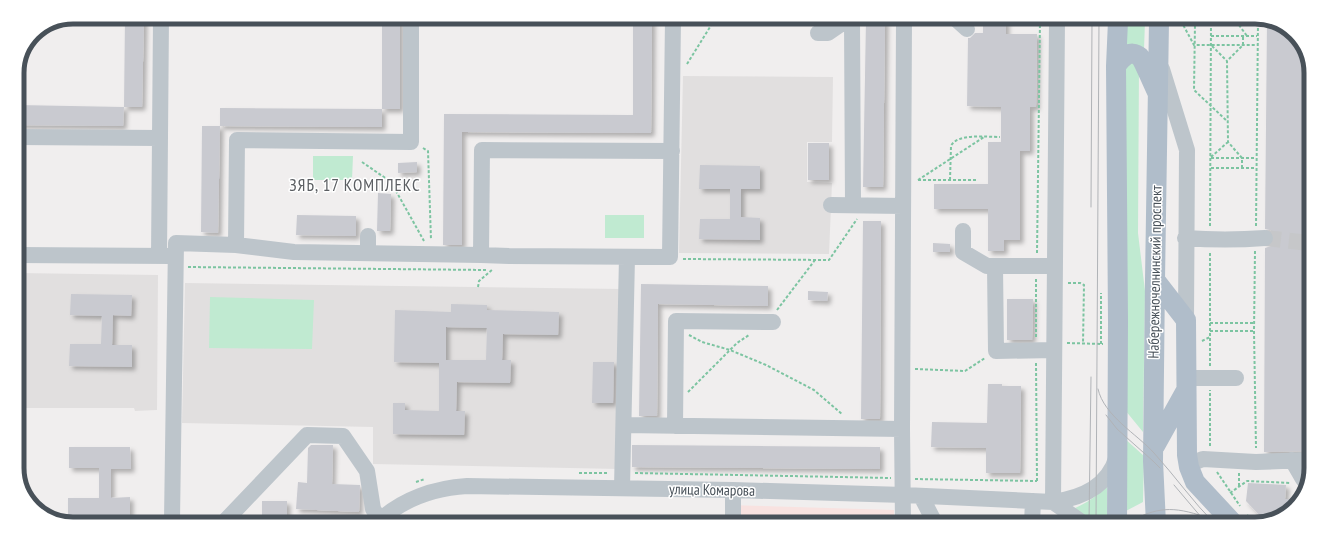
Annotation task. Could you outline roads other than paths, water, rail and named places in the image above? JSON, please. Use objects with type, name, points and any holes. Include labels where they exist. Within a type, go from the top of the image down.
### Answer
[{"type":"main road","points":[[1117,517],[1116,66],[1118,24]]},
{"type":"main road","name":"Набережночелнинский проспект","points":[[1156,517],[1154,448],[1155,280],[1159,24]]},
{"type":"main road","points":[[1116,66],[1122,58],[1127,55],[1133,54],[1140,57],[1158,94]]},
{"type":"main road","points":[[1155,280],[1186,320],[1187,454],[1189,467],[1195,482],[1240,514]]},
{"type":"main road","points":[[1154,448],[1186,385]]},
{"type":"street","points":[[159,256],[161,24]]},
{"type":"street","points":[[236,245],[237,140],[411,142],[410,24]]},
{"type":"street","points":[[172,517],[176,243],[236,245],[294,252],[670,257],[673,24]]},
{"type":"street","points":[[818,33],[828,33],[841,24]]},
{"type":"street","points":[[852,24],[856,212]]},
{"type":"street","points":[[903,517],[902,369],[904,24]]},
{"type":"street","points":[[1057,24],[1053,502],[1074,517]]},
{"type":"street","points":[[1159,61],[1186,150],[1186,320]]},
{"type":"street","points":[[24,137],[160,138]]},
{"type":"street","points":[[481,255],[482,150],[672,151]]},
{"type":"street","points":[[831,205],[856,212],[903,206]]},
{"type":"street","points":[[963,231],[963,252],[987,266],[1055,266]]},
{"type":"street","points":[[368,236],[368,253]]},
{"type":"street","points":[[1185,238],[1210,240],[1244,240],[1265,238]]},
{"type":"street","points":[[24,255],[177,256]]},
{"type":"street","points":[[622,488],[627,257]]},
{"type":"street","points":[[995,266],[996,351],[1054,347]]},
{"type":"street","points":[[675,426],[676,321],[773,322]]},
{"type":"street","points":[[1186,385],[1210,378],[1236,378]]},
{"type":"street","points":[[624,425],[902,429]]},
{"type":"street","points":[[229,517],[307,435],[343,436],[367,471],[373,509],[377,517]]},
{"type":"street","name":"улица Комарова","points":[[383,517],[396,508],[420,496],[452,487],[467,486],[733,490],[904,495],[1053,502],[1073,499],[1090,492],[1104,480],[1114,466],[1117,456]]},
{"type":"street","points":[[1189,467],[1199,460],[1210,459],[1252,462],[1300,460],[1303,474]]},
{"type":"street","points":[[733,490],[733,517]]},
{"type":"street","points":[[921,496],[932,517]]},
{"type":"street","points":[[1032,517],[1033,501]]},
{"type":"tunnel","points":[[1265,238],[1304,242]]},
{"type":"tram line","points":[[1091,207],[1092,24]]},
{"type":"tram line","points":[[1096,517],[1099,24]]},
{"type":"tram line","points":[[1089,517],[1091,377]]},
{"type":"tram line","points":[[1098,389],[1101,399],[1107,408],[1154,453],[1208,517]]},
{"type":"tram line","points":[[1106,415],[1117,429],[1160,468]]},
{"type":"tram line","points":[[1174,485],[1201,517]]},
{"type":"tram line","points":[[1140,517],[1153,512],[1169,509],[1199,515]]},
{"type":"tram line","points":[[1166,517],[1174,517]]},
{"type":"district","name":"ЗЯБ, 17 КОМПЛЕКС","points":[[355,185]]}]
